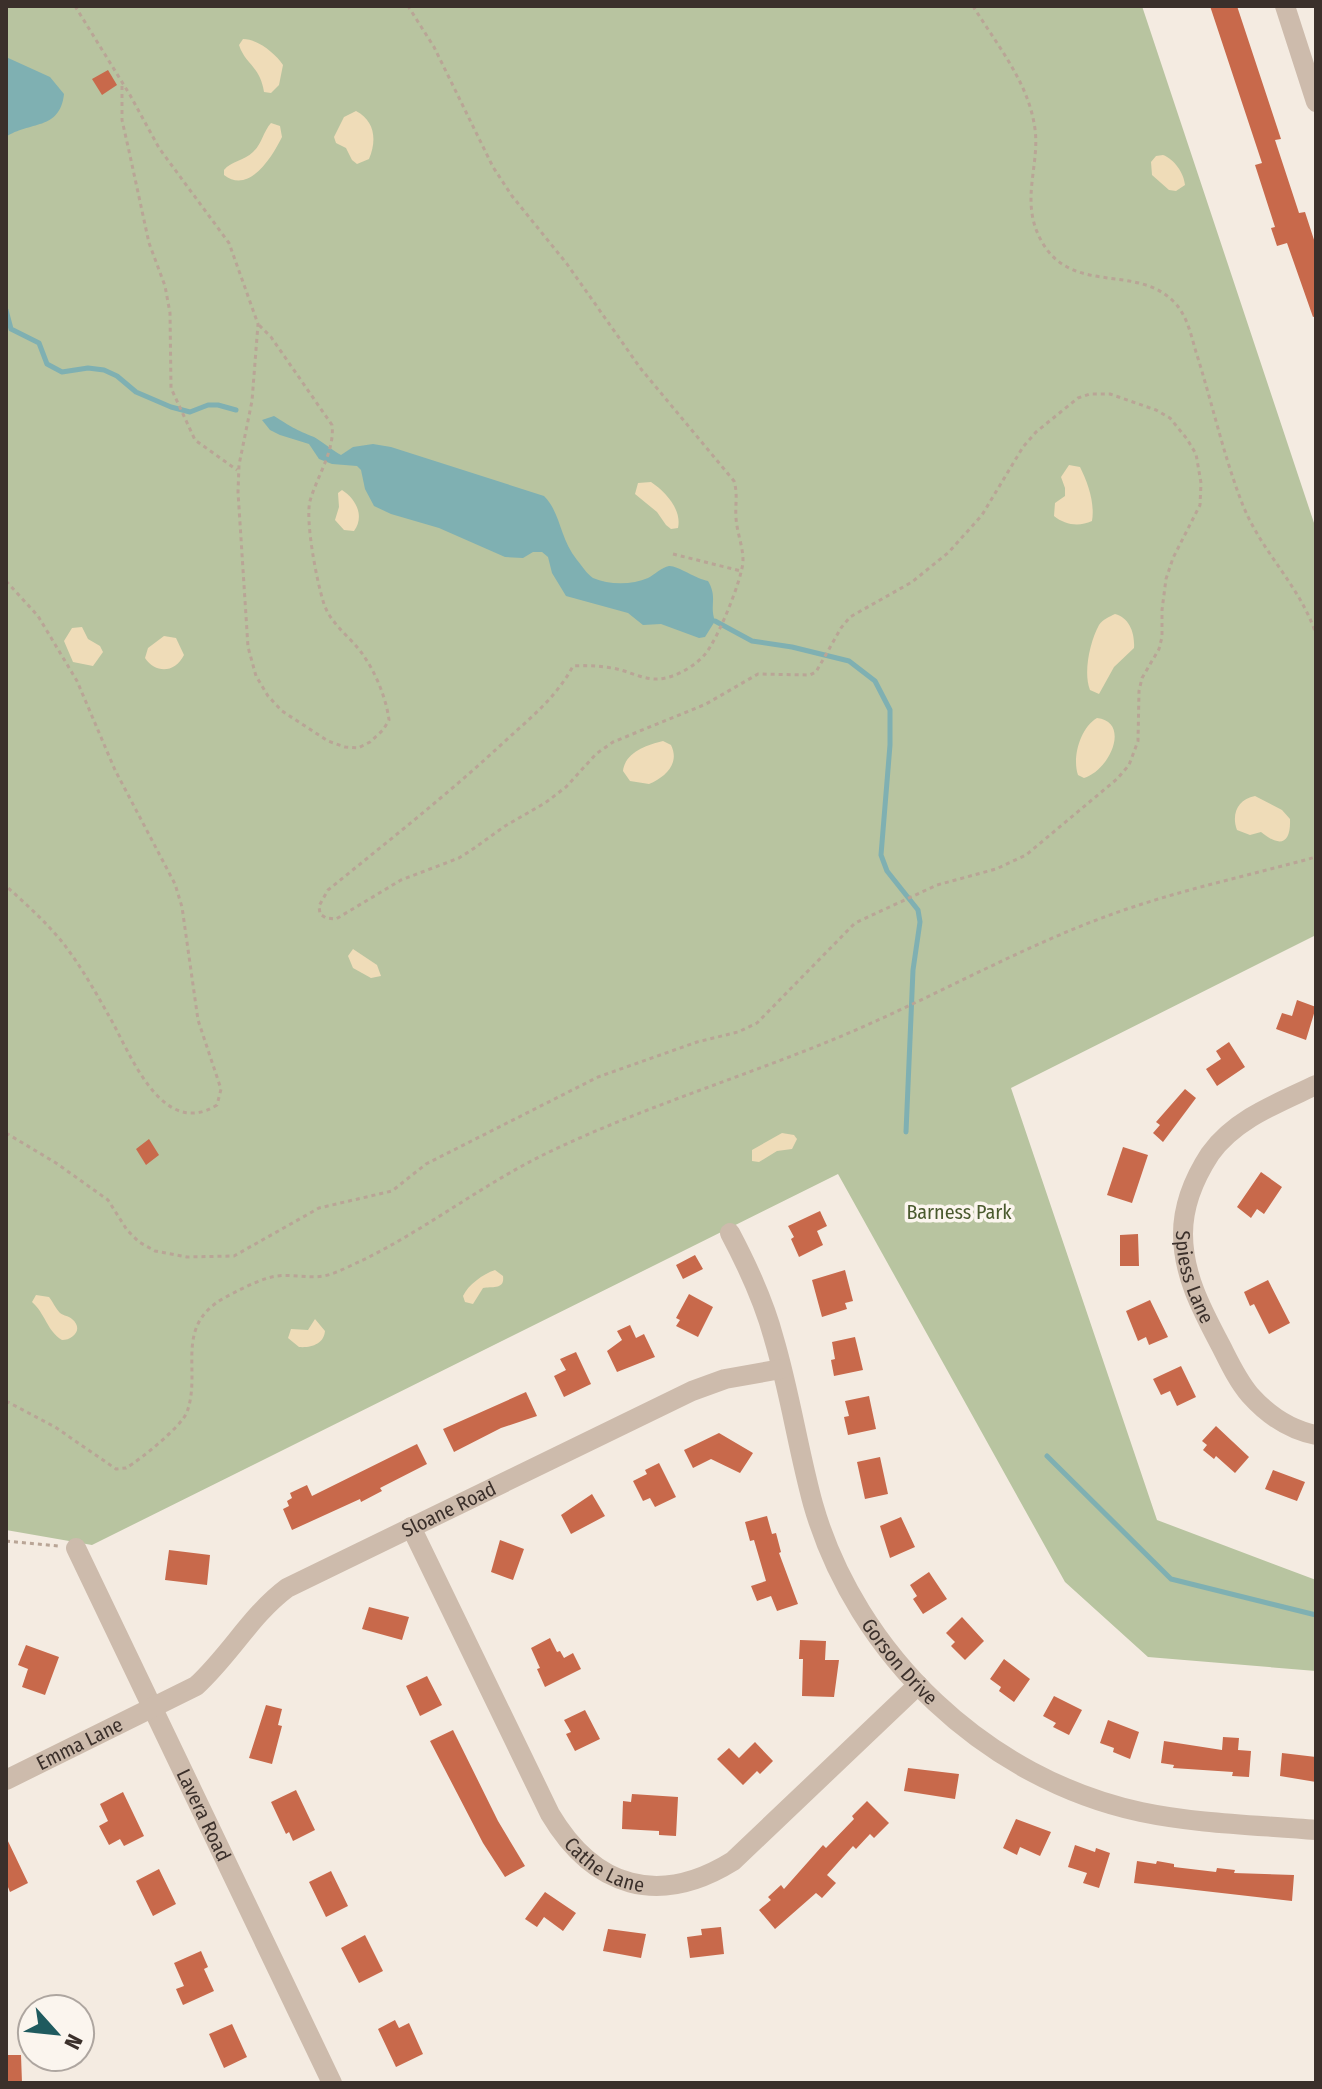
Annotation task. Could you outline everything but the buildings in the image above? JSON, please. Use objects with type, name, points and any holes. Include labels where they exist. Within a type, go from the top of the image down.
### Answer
[{"type":"street","points":[[1285,6],[1316,102]]},
{"type":"street","name":"Spiess Lane","points":[[1316,1085],[1252,1117],[1218,1145],[1190,1194],[1183,1234],[1185,1259],[1199,1305],[1236,1376],[1270,1414],[1303,1432],[1316,1435]]},
{"type":"street","name":"Gorson Drive","points":[[730,1233],[758,1291],[781,1369],[813,1502],[833,1560],[869,1624],[918,1685],[984,1742],[1035,1773],[1087,1796],[1167,1816],[1316,1830]]},
{"type":"street","name":"Sloane Road","points":[[153,1708],[196,1686],[213,1670],[257,1613],[287,1588],[692,1391],[725,1379],[781,1369]]},
{"type":"street","name":"Cathe Lane","points":[[411,1527],[563,1835],[590,1863],[632,1883],[672,1885],[697,1880],[733,1861],[918,1685]]},
{"type":"street","name":"Lavera Road","points":[[76,1548],[332,2083]]},
{"type":"street","name":"Emma Lane","points":[[6,1780],[153,1708]]},
{"type":"path","points":[[75,6],[159,148],[229,243],[258,324],[332,425],[333,439],[310,500],[307,523],[324,602],[339,628],[363,654],[384,696],[389,720],[370,742],[358,748],[328,741],[282,711],[256,676],[248,647],[238,471],[252,401],[258,324]]},
{"type":"path","points":[[6,1133],[108,1200],[127,1230],[155,1251],[187,1257],[234,1256],[319,1208],[392,1191],[426,1164],[598,1077],[697,1042],[738,1032],[757,1023],[855,923],[937,885],[996,869],[1026,855],[1117,779],[1129,765],[1138,741],[1139,691],[1162,637],[1166,579],[1173,558],[1200,505],[1201,483],[1196,454],[1170,418],[1110,394],[1090,394],[1078,398],[1036,432],[1023,447],[982,515],[949,552],[912,582],[850,617],[816,672],[810,675],[758,674],[706,704],[613,742],[596,754],[566,787],[545,803],[459,858],[401,880],[336,919],[320,914],[319,906],[328,890],[466,777],[554,696],[573,666],[616,669],[654,680],[669,678],[689,667],[710,649],[741,571],[742,544],[736,519],[734,481],[641,369],[567,264],[512,196],[493,167],[434,47],[408,6]]},
{"type":"path","points":[[973,6],[1029,98],[1036,133],[1030,190],[1035,225],[1041,240],[1051,255],[1077,273],[1159,289],[1181,310],[1243,505],[1255,533],[1308,608],[1316,634]]},
{"type":"path","points":[[122,82],[122,120],[149,243],[165,286],[170,313],[171,388],[195,440],[238,471]]},
{"type":"path","points":[[673,554],[741,571]]},
{"type":"path","points":[[6,581],[38,616],[77,681],[115,770],[175,884],[182,907],[198,1020],[221,1089],[217,1105],[193,1114],[180,1112],[148,1085],[64,944],[6,886]]},
{"type":"path","points":[[6,1401],[55,1427],[116,1469],[126,1468],[184,1418],[190,1399],[191,1352],[195,1332],[201,1317],[224,1298],[269,1278],[324,1276],[341,1270],[504,1175],[549,1153],[832,1040],[927,999],[1009,956],[1107,916],[1316,857]]},
{"type":"path","points":[[6,1541],[76,1548]]},
{"type":"green space","name":"Barness Park","points":[[6,6],[1142,6],[1316,529],[1316,935],[1011,1088],[1157,1520],[1316,1580],[1316,1671],[1148,1657],[1065,1582],[838,1174],[92,1545],[6,1530]]},
{"type":"sand","points":[[243,39],[265,48],[283,65],[279,85],[271,93],[264,92],[259,76],[242,51],[239,45]]},
{"type":"sand","points":[[356,111],[367,120],[373,132],[369,159],[357,164],[334,137],[344,117]]},
{"type":"sand","points":[[271,123],[280,126],[282,137],[267,162],[243,180],[224,175],[227,167],[256,149]]},
{"type":"sand","points":[[1163,155],[1175,163],[1183,176],[1185,185],[1176,191],[1169,190],[1152,175],[1151,162],[1156,156]]},
{"type":"sand","points":[[1069,465],[1080,467],[1088,486],[1093,514],[1092,521],[1087,523],[1072,524],[1054,516],[1055,503],[1065,496],[1061,477]]},
{"type":"sand","points":[[651,482],[672,502],[678,515],[678,528],[671,529],[657,512],[635,494],[638,483]]},
{"type":"sand","points":[[342,490],[351,498],[359,514],[354,531],[344,530],[335,520],[339,507],[338,493]]},
{"type":"sand","points":[[1115,614],[1130,627],[1134,648],[1114,667],[1099,694],[1090,690],[1088,657],[1099,625]]},
{"type":"sand","points":[[82,627],[88,639],[100,646],[103,652],[93,666],[73,662],[64,641],[72,628]]},
{"type":"sand","points":[[164,636],[176,638],[184,655],[171,668],[160,669],[145,658],[148,648]]},
{"type":"sand","points":[[1097,718],[1107,721],[1115,737],[1109,757],[1084,778],[1078,775],[1076,768],[1077,752],[1086,729]]},
{"type":"sand","points":[[663,741],[671,745],[673,752],[670,769],[649,784],[630,781],[623,771],[628,759],[643,748]]},
{"type":"sand","points":[[1255,796],[1282,810],[1290,819],[1290,828],[1283,841],[1273,840],[1261,832],[1250,835],[1237,830],[1237,808],[1244,800]]},
{"type":"sand","points":[[353,949],[377,965],[381,976],[371,978],[353,968],[348,956]]},
{"type":"sand","points":[[782,1133],[794,1135],[797,1139],[792,1149],[777,1151],[759,1162],[752,1161],[752,1150]]},
{"type":"sand","points":[[495,1270],[503,1276],[502,1284],[483,1288],[473,1304],[465,1302],[463,1296],[468,1288]]},
{"type":"sand","points":[[36,1295],[49,1297],[60,1313],[71,1318],[77,1326],[73,1336],[62,1340],[53,1332],[32,1302]]},
{"type":"sand","points":[[315,1319],[325,1331],[319,1342],[299,1347],[288,1338],[291,1329],[308,1330]]},
{"type":"water","points":[[6,57],[50,77],[64,94],[61,106],[50,120],[6,137]]},
{"type":"water","points":[[274,416],[317,438],[341,455],[353,447],[373,444],[391,447],[544,496],[554,510],[571,551],[593,578],[628,583],[648,578],[672,566],[708,581],[715,621],[705,637],[699,638],[661,624],[643,625],[628,613],[566,596],[552,573],[548,557],[542,552],[533,552],[523,558],[505,557],[439,528],[374,506],[357,466],[332,464],[319,459],[309,444],[270,430],[262,420]]},
{"type":"waterway","points":[[6,310],[11,329],[39,343],[47,364],[62,372],[88,368],[104,370],[117,376],[136,392],[190,412],[208,405],[236,410]]},
{"type":"waterway","points":[[715,621],[752,641],[849,661],[875,681],[890,710],[881,855],[887,871],[918,910],[920,922],[913,970],[906,1132]]},
{"type":"waterway","points":[[1047,1456],[1171,1579],[1316,1615]]}]
